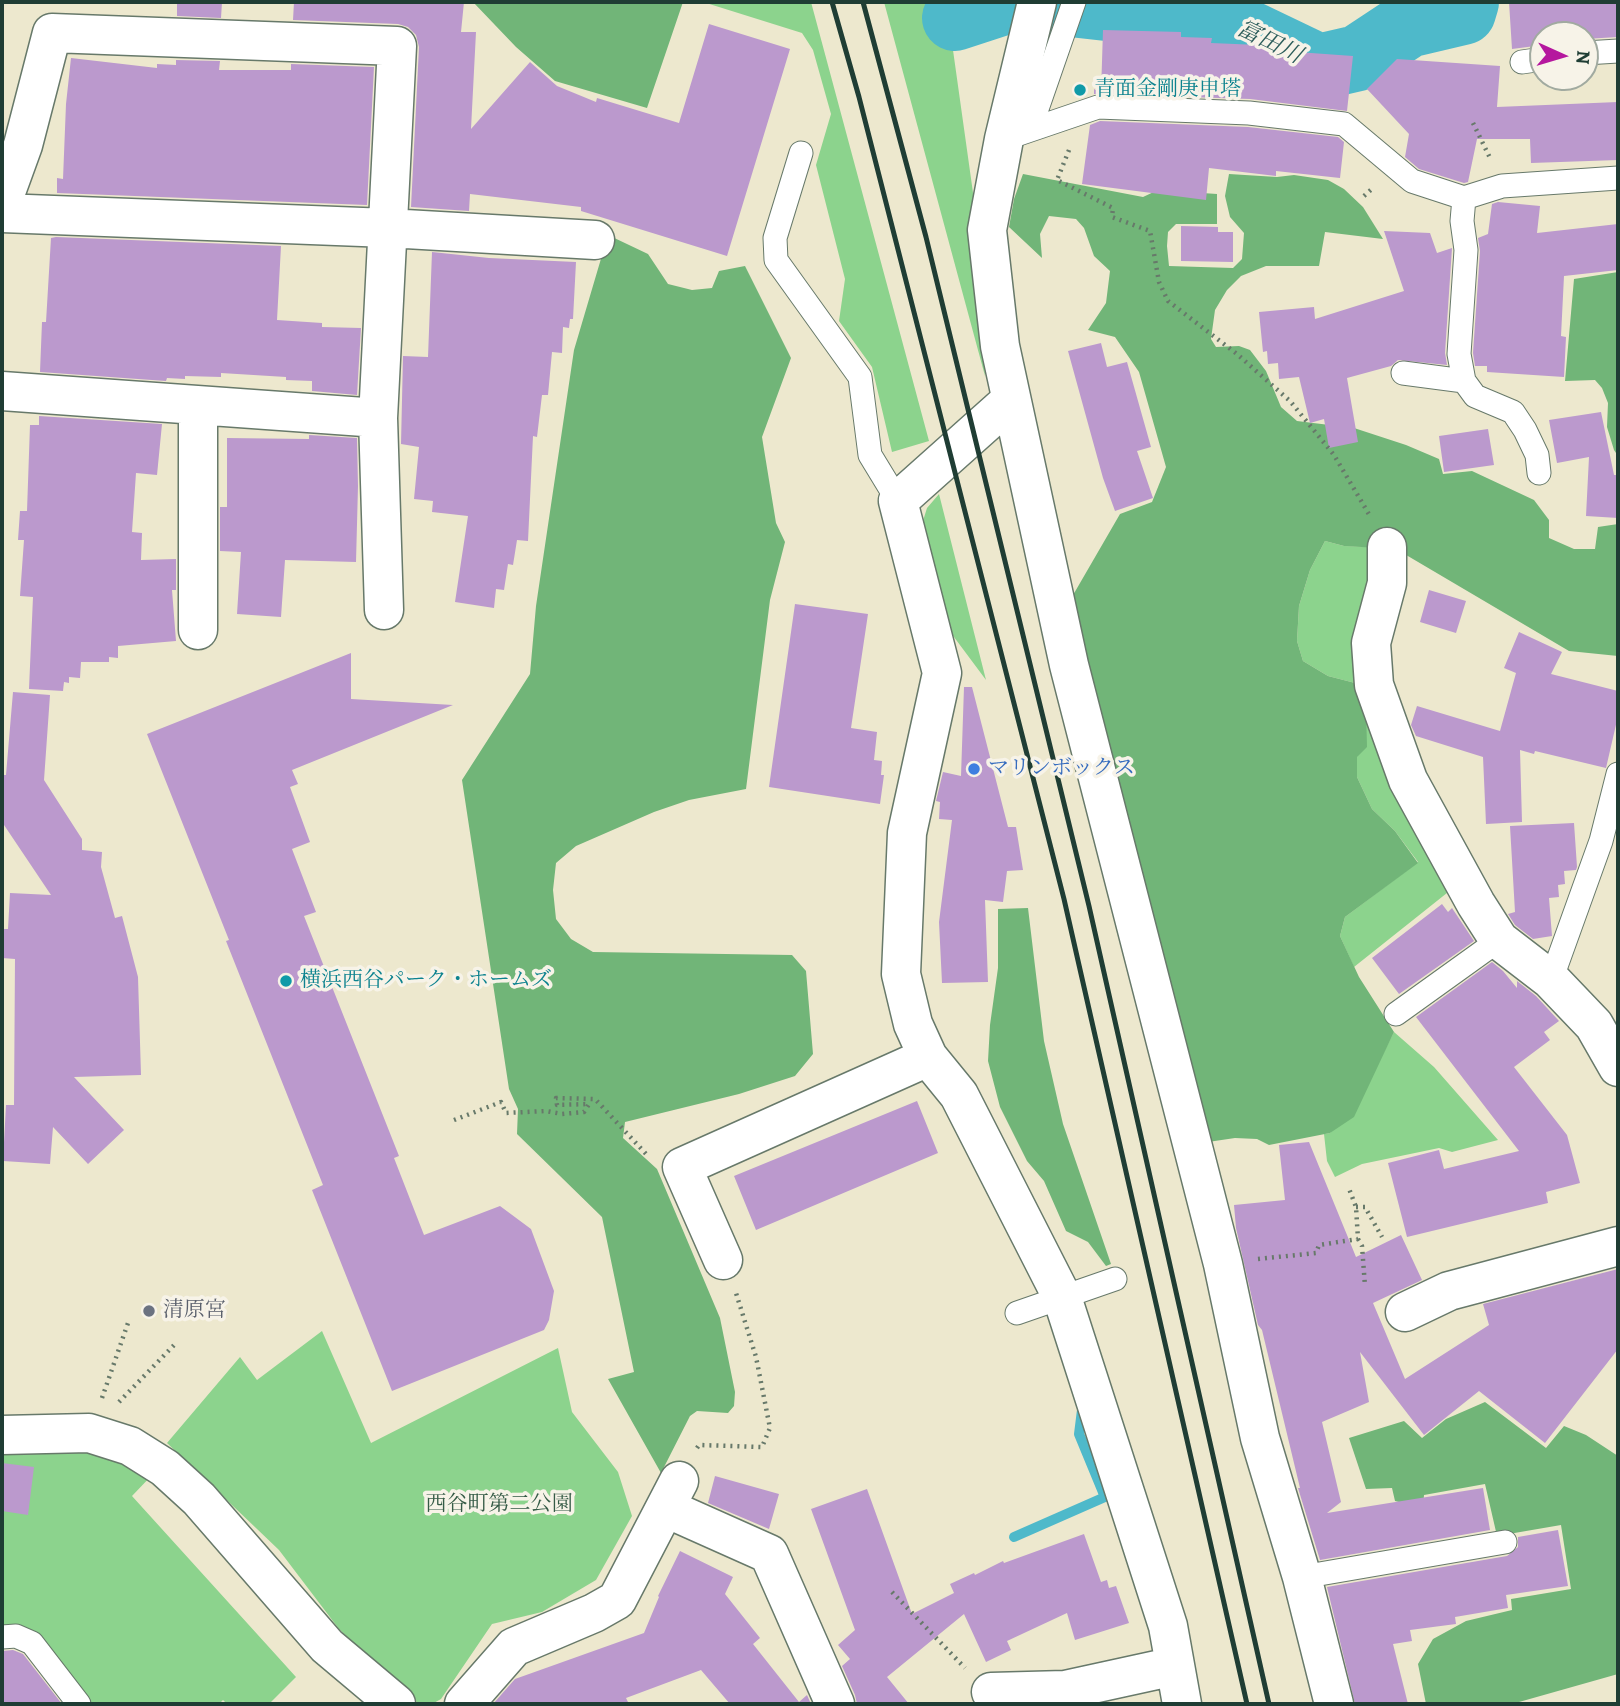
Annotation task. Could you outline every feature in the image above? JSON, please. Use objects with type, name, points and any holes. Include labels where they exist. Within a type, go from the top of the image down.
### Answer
[{"type":"street","points":[[1046,17],[1017,134],[987,230],[1000,346],[1069,665],[1223,1264],[1260,1438],[1302,1577],[1334,1704]]},
{"type":"street","points":[[2,203],[23,145],[52,33],[397,46],[378,418],[384,610]]},
{"type":"street","points":[[2,213],[388,228],[595,240]]},
{"type":"street","points":[[2,391],[378,418]]},
{"type":"street","points":[[1010,401],[898,501],[942,673],[907,833],[901,974],[913,1024],[929,1057],[959,1095],[1062,1297],[1168,1626],[1182,1704]]},
{"type":"street","points":[[198,407],[198,630]]},
{"type":"street","points":[[1387,547],[1387,583],[1371,643],[1374,685],[1408,780],[1476,904],[1499,940],[1551,980],[1606,1031],[1618,1067]]},
{"type":"street","points":[[723,1260],[682,1167],[929,1057]]},
{"type":"street","points":[[1405,1312],[1449,1291],[1618,1246]]},
{"type":"street","points":[[2,1435],[89,1433],[130,1446],[173,1476],[199,1499],[327,1646],[396,1704]]},
{"type":"street","points":[[464,1704],[514,1647],[594,1613],[617,1600],[673,1495],[769,1554],[835,1704]]},
{"type":"street","points":[[981,1684],[1065,1690],[1175,1666]]},
{"type":"lane","points":[[1046,17],[1074,2]]},
{"type":"lane","points":[[1599,52],[1618,51]]},
{"type":"lane","points":[[1017,134],[1098,107],[1249,113],[1345,124],[1412,181],[1464,198],[1499,187],[1618,178]]},
{"type":"lane","points":[[802,153],[775,238],[776,260],[860,377],[870,455],[898,501]]},
{"type":"lane","points":[[1464,198],[1462,221],[1466,250],[1459,354],[1464,381],[1475,396],[1513,412],[1525,429],[1537,455],[1539,472]]},
{"type":"lane","points":[[1403,373],[1464,381]]},
{"type":"lane","points":[[1551,980],[1601,841],[1618,774]]},
{"type":"lane","points":[[1396,1014],[1499,940]]},
{"type":"lane","points":[[1017,1313],[1115,1279]]},
{"type":"lane","points":[[1302,1577],[1505,1542]]},
{"type":"lane","points":[[2,1637],[16,1636],[32,1643],[79,1704]]},
{"type":"path","points":[[1084,110],[1057,180],[1113,208],[1112,217],[1150,231],[1159,282],[1168,301],[1237,354],[1290,401],[1334,455],[1387,547]]},
{"type":"path","points":[[1473,123],[1485,146],[1499,187]]},
{"type":"path","points":[[454,1120],[501,1102],[506,1112],[584,1112],[589,1104],[557,1105],[556,1098],[595,1099],[649,1157],[656,1153]]},
{"type":"path","points":[[1348,1186],[1356,1208],[1366,1286]]},
{"type":"path","points":[[1356,1208],[1365,1207],[1382,1237]]},
{"type":"path","points":[[1223,1264],[1316,1253],[1319,1245],[1358,1239]]},
{"type":"path","points":[[673,1495],[699,1445],[762,1447],[770,1428],[756,1357],[723,1260]]},
{"type":"path","points":[[89,1433],[128,1323]]},
{"type":"path","points":[[89,1433],[177,1342]]},
{"type":"path","points":[[892,1592],[981,1684]]},
{"type":"green space","points":[[473,2],[683,2],[647,108],[555,81],[516,47]]},
{"type":"green space","points":[[703,2],[811,2],[929,441],[892,452],[872,367],[839,321],[845,279],[816,165],[831,114],[813,50],[802,33]]},
{"type":"green space","points":[[884,2],[951,2],[952,5],[952,43],[975,207],[985,376]]},
{"type":"green space","points":[[1023,174],[1143,197],[1158,190],[1217,194],[1217,224],[1176,224],[1168,232],[1169,266],[1233,268],[1242,259],[1244,233],[1230,217],[1225,196],[1229,174],[1277,177],[1294,175],[1328,180],[1344,189],[1363,207],[1383,239],[1325,232],[1319,266],[1266,266],[1241,276],[1227,290],[1215,310],[1211,339],[1216,347],[1239,346],[1250,350],[1266,371],[1281,407],[1297,421],[1354,428],[1406,445],[1439,459],[1443,474],[1472,471],[1534,500],[1549,520],[1549,538],[1574,549],[1595,549],[1598,527],[1618,524],[1618,656],[1569,651],[1396,549],[1344,546],[1325,541],[1310,570],[1299,606],[1297,641],[1303,661],[1328,676],[1359,684],[1366,707],[1367,747],[1357,757],[1357,777],[1372,809],[1395,831],[1418,863],[1345,917],[1340,936],[1359,977],[1394,1032],[1354,1117],[1330,1133],[1269,1145],[1257,1139],[1235,1138],[1208,1142],[1069,602],[1120,514],[1152,502],[1166,467],[1139,372],[1115,337],[1088,330],[1106,303],[1110,271],[1094,256],[1084,228],[1076,219],[1049,216],[1040,234],[1042,258],[1009,227],[1014,199]]},
{"type":"green space","points":[[608,235],[648,254],[668,284],[692,290],[712,288],[719,271],[745,266],[791,358],[762,437],[776,523],[785,542],[770,600],[746,789],[689,800],[654,812],[576,846],[556,863],[553,890],[556,919],[571,939],[593,952],[792,955],[806,971],[813,1054],[795,1076],[739,1094],[625,1122],[623,1138],[657,1169],[720,1318],[735,1392],[734,1406],[728,1413],[697,1411],[690,1416],[661,1473],[608,1379],[634,1372],[602,1217],[517,1134],[518,1109],[509,1089],[462,780],[530,674],[536,606],[574,350]]},
{"type":"green space","points":[[1618,272],[1618,456],[1607,427],[1608,403],[1602,388],[1595,380],[1565,381],[1574,279]]},
{"type":"green space","points":[[939,494],[986,680],[951,633],[922,524],[927,508]]},
{"type":"green space","points":[[1325,541],[1344,546],[1374,547],[1359,684],[1328,676],[1303,661],[1297,641],[1299,606],[1310,570]]},
{"type":"green space","points":[[1366,707],[1457,885],[1354,967],[1340,936],[1345,917],[1418,862],[1395,831],[1372,809],[1357,777],[1357,757]]},
{"type":"green space","points":[[1028,908],[1044,1041],[1063,1124],[1111,1264],[1106,1266],[1088,1242],[1066,1231],[1044,1181],[1027,1161],[1000,1107],[988,1061],[998,968],[998,909]]},
{"type":"green space","points":[[1394,1032],[1434,1067],[1498,1140],[1452,1152],[1439,1148],[1362,1164],[1335,1177],[1327,1161],[1324,1134],[1330,1133],[1371,1077]]},
{"type":"green space","name":"西谷町第二公園","points":[[322,1331],[371,1443],[558,1348],[572,1412],[618,1472],[632,1516],[596,1580],[542,1612],[492,1624],[441,1699],[432,1704],[419,1704],[339,1629],[279,1550],[167,1443],[240,1357],[257,1380]]},
{"type":"green space","points":[[1485,1402],[1546,1448],[1564,1426],[1586,1435],[1618,1456],[1618,1674],[1512,1704],[1426,1704],[1418,1664],[1433,1639],[1466,1621],[1512,1610],[1511,1599],[1571,1589],[1561,1525],[1497,1536],[1485,1484],[1424,1495],[1423,1508],[1395,1501],[1392,1488],[1366,1489],[1349,1438],[1404,1421],[1422,1438],[1446,1419]]},
{"type":"green space","points":[[79,1440],[154,1473],[132,1496],[296,1677],[269,1704],[227,1704],[223,1700],[219,1704],[92,1704],[42,1643],[2,1631],[2,1442]]},
{"type":"building","points":[[177,2],[222,2],[221,18],[177,16]]},
{"type":"building","points":[[294,2],[464,2],[461,32],[476,32],[471,129],[530,62],[557,86],[596,102],[597,98],[679,123],[709,24],[790,49],[727,256],[581,211],[581,207],[470,194],[469,211],[411,207],[419,47],[416,35],[408,27],[398,24],[293,20]]},
{"type":"building","points":[[1509,2],[1618,2],[1618,37],[1599,38],[1599,21],[1529,21],[1529,47],[1512,49]]},
{"type":"building","points":[[1103,30],[1181,32],[1181,37],[1212,38],[1211,43],[1283,46],[1283,51],[1353,56],[1347,111],[1250,99],[1094,94],[1094,89],[1101,93]]},
{"type":"building","points":[[71,58],[157,68],[157,64],[176,65],[176,60],[220,61],[219,70],[291,70],[291,64],[374,67],[367,205],[57,193],[57,178],[63,179]]},
{"type":"building","points":[[1397,59],[1500,66],[1497,107],[1618,102],[1618,160],[1531,163],[1530,139],[1477,139],[1468,182],[1419,169],[1405,157],[1409,134],[1367,89]]},
{"type":"building","points":[[1100,121],[1248,127],[1338,137],[1344,142],[1340,178],[1276,171],[1276,176],[1209,168],[1206,200],[1082,184],[1090,125]]},
{"type":"building","points":[[1498,202],[1540,206],[1537,233],[1618,224],[1618,270],[1564,276],[1561,336],[1566,337],[1564,377],[1487,372],[1487,366],[1475,366],[1473,353],[1480,251],[1478,238],[1488,234],[1492,204]]},
{"type":"building","points":[[1181,226],[1218,227],[1218,232],[1233,232],[1233,262],[1181,261]]},
{"type":"building","points":[[1384,231],[1430,233],[1437,253],[1452,248],[1445,353],[1447,365],[1398,360],[1391,366],[1347,378],[1358,442],[1329,448],[1324,419],[1310,423],[1299,377],[1279,379],[1278,363],[1268,364],[1267,351],[1263,352],[1259,312],[1314,307],[1315,319],[1404,291]]},
{"type":"building","points":[[51,238],[281,246],[277,320],[322,323],[322,327],[361,328],[357,395],[312,391],[312,381],[286,380],[286,377],[221,373],[221,377],[185,376],[185,379],[167,378],[166,381],[40,372]]},
{"type":"building","points":[[432,252],[576,262],[573,319],[570,319],[569,328],[563,327],[562,353],[552,352],[548,395],[542,395],[537,437],[533,436],[528,541],[517,540],[513,565],[508,564],[504,590],[496,589],[494,608],[455,602],[468,516],[432,512],[433,501],[414,499],[419,447],[401,444],[403,356],[428,357]]},
{"type":"building","points":[[1101,343],[1107,367],[1127,362],[1151,447],[1137,451],[1153,498],[1115,511],[1103,478],[1068,351]]},
{"type":"building","points":[[1601,412],[1614,475],[1618,475],[1618,518],[1586,516],[1589,457],[1557,463],[1549,420]]},
{"type":"building","points":[[39,416],[162,424],[157,475],[136,473],[132,532],[142,533],[141,560],[176,559],[176,590],[172,590],[176,641],[118,646],[118,658],[109,657],[109,662],[81,662],[80,678],[69,677],[69,683],[64,682],[63,691],[29,689],[33,597],[20,596],[24,540],[18,540],[20,511],[27,511],[30,425],[39,425]]},
{"type":"building","points":[[1488,429],[1494,465],[1444,472],[1439,436]]},
{"type":"building","points":[[309,435],[357,438],[356,562],[285,560],[281,617],[237,614],[241,552],[220,551],[220,507],[227,507],[227,438],[309,439]]},
{"type":"building","points":[[1429,590],[1466,601],[1456,633],[1420,622]]},
{"type":"building","points":[[795,604],[868,614],[851,728],[877,732],[874,760],[882,761],[881,775],[884,775],[880,804],[769,787]]},
{"type":"building","points":[[1519,632],[1562,652],[1551,674],[1618,691],[1618,716],[1606,768],[1520,750],[1522,822],[1486,824],[1483,757],[1416,736],[1411,725],[1417,706],[1500,731],[1516,673],[1504,668]]},
{"type":"building","name":"横浜西谷パーク・ホームズ","points":[[351,653],[351,699],[453,705],[292,770],[298,784],[290,787],[310,842],[292,849],[316,912],[304,916],[399,1156],[394,1158],[424,1235],[500,1206],[531,1229],[554,1291],[549,1320],[544,1330],[392,1391],[312,1190],[323,1185],[147,734]]},
{"type":"building","points":[[964,687],[972,687],[1008,827],[1016,827],[1023,870],[1007,871],[1003,902],[985,900],[988,982],[942,983],[939,922],[952,820],[939,819],[940,802],[936,801],[943,772],[961,776]]},
{"type":"building","points":[[13,692],[50,695],[44,780],[82,839],[82,850],[102,852],[101,867],[115,918],[122,916],[138,977],[141,1075],[74,1077],[124,1130],[88,1164],[53,1127],[50,1164],[3,1161],[6,1105],[14,1105],[15,959],[2,958],[2,929],[8,929],[10,893],[51,895],[2,822],[2,775],[6,775]]},
{"type":"building","points":[[1574,823],[1576,870],[1564,871],[1565,884],[1558,885],[1559,897],[1549,898],[1552,936],[1533,939],[1515,925],[1508,914],[1515,912],[1510,826]]},
{"type":"building","points":[[1442,904],[1448,912],[1452,908],[1474,941],[1399,994],[1372,958]]},
{"type":"building","points":[[1492,962],[1517,988],[1517,981],[1536,996],[1559,1021],[1544,1032],[1550,1040],[1514,1067],[1567,1135],[1580,1183],[1546,1192],[1548,1203],[1407,1237],[1388,1163],[1439,1150],[1444,1169],[1519,1151],[1416,1017]]},
{"type":"building","points":[[917,1101],[938,1153],[756,1230],[734,1176]]},
{"type":"building","points":[[1309,1142],[1356,1257],[1401,1235],[1422,1280],[1373,1303],[1405,1379],[1489,1325],[1483,1304],[1618,1269],[1618,1349],[1545,1443],[1479,1391],[1424,1435],[1360,1352],[1369,1402],[1322,1422],[1341,1502],[1327,1513],[1483,1488],[1490,1530],[1320,1560],[1298,1488],[1262,1330],[1258,1325],[1236,1228],[1234,1205],[1285,1200],[1279,1145]]},
{"type":"building","points":[[2,1463],[34,1467],[28,1515],[2,1511]]},
{"type":"building","points":[[715,1476],[779,1494],[769,1529],[708,1503]]},
{"type":"building","points":[[867,1489],[912,1614],[954,1593],[950,1584],[1003,1561],[1004,1563],[1084,1534],[1101,1582],[1107,1580],[1109,1588],[1116,1586],[1129,1623],[1075,1640],[1067,1613],[1007,1641],[1011,1650],[986,1662],[964,1614],[887,1677],[909,1704],[857,1704],[842,1666],[850,1659],[838,1645],[855,1630],[811,1509]]},
{"type":"building","points":[[1558,1530],[1568,1586],[1506,1595],[1508,1608],[1455,1617],[1456,1624],[1410,1630],[1412,1641],[1393,1644],[1408,1704],[1355,1704],[1327,1587],[1507,1556],[1518,1547],[1518,1537]]},
{"type":"building","points":[[680,1551],[733,1577],[725,1594],[760,1638],[753,1644],[799,1702],[807,1695],[811,1704],[730,1704],[701,1670],[626,1698],[629,1704],[493,1704],[515,1679],[644,1633]]},
{"type":"building","points":[[13,1650],[23,1654],[62,1704],[2,1704],[2,1651]]},
{"type":"waterway","name":"富田川","points":[[955,18],[1004,2]]},
{"type":"waterway","name":"富田川","points":[[1053,2],[1223,21],[1319,67],[1358,58],[1408,25],[1463,12],[1466,2]]},
{"type":"waterway","points":[[1014,1537],[1105,1497],[1079,1434],[1082,1410]]},
{"type":"railway","points":[[832,2],[859,97],[1064,899],[1247,1704]]},
{"type":"railway","points":[[863,2],[926,237],[1089,906],[1269,1704]]},
{"type":"place","name":"青面金剛庚申塔","points":[[1080,90]]},
{"type":"place","name":"マリンボックス","points":[[974,769]]},
{"type":"place","name":"横浜西谷パーク・ホームズ","points":[[286,981]]},
{"type":"place","name":"清原宮","points":[[149,1311]]}]
